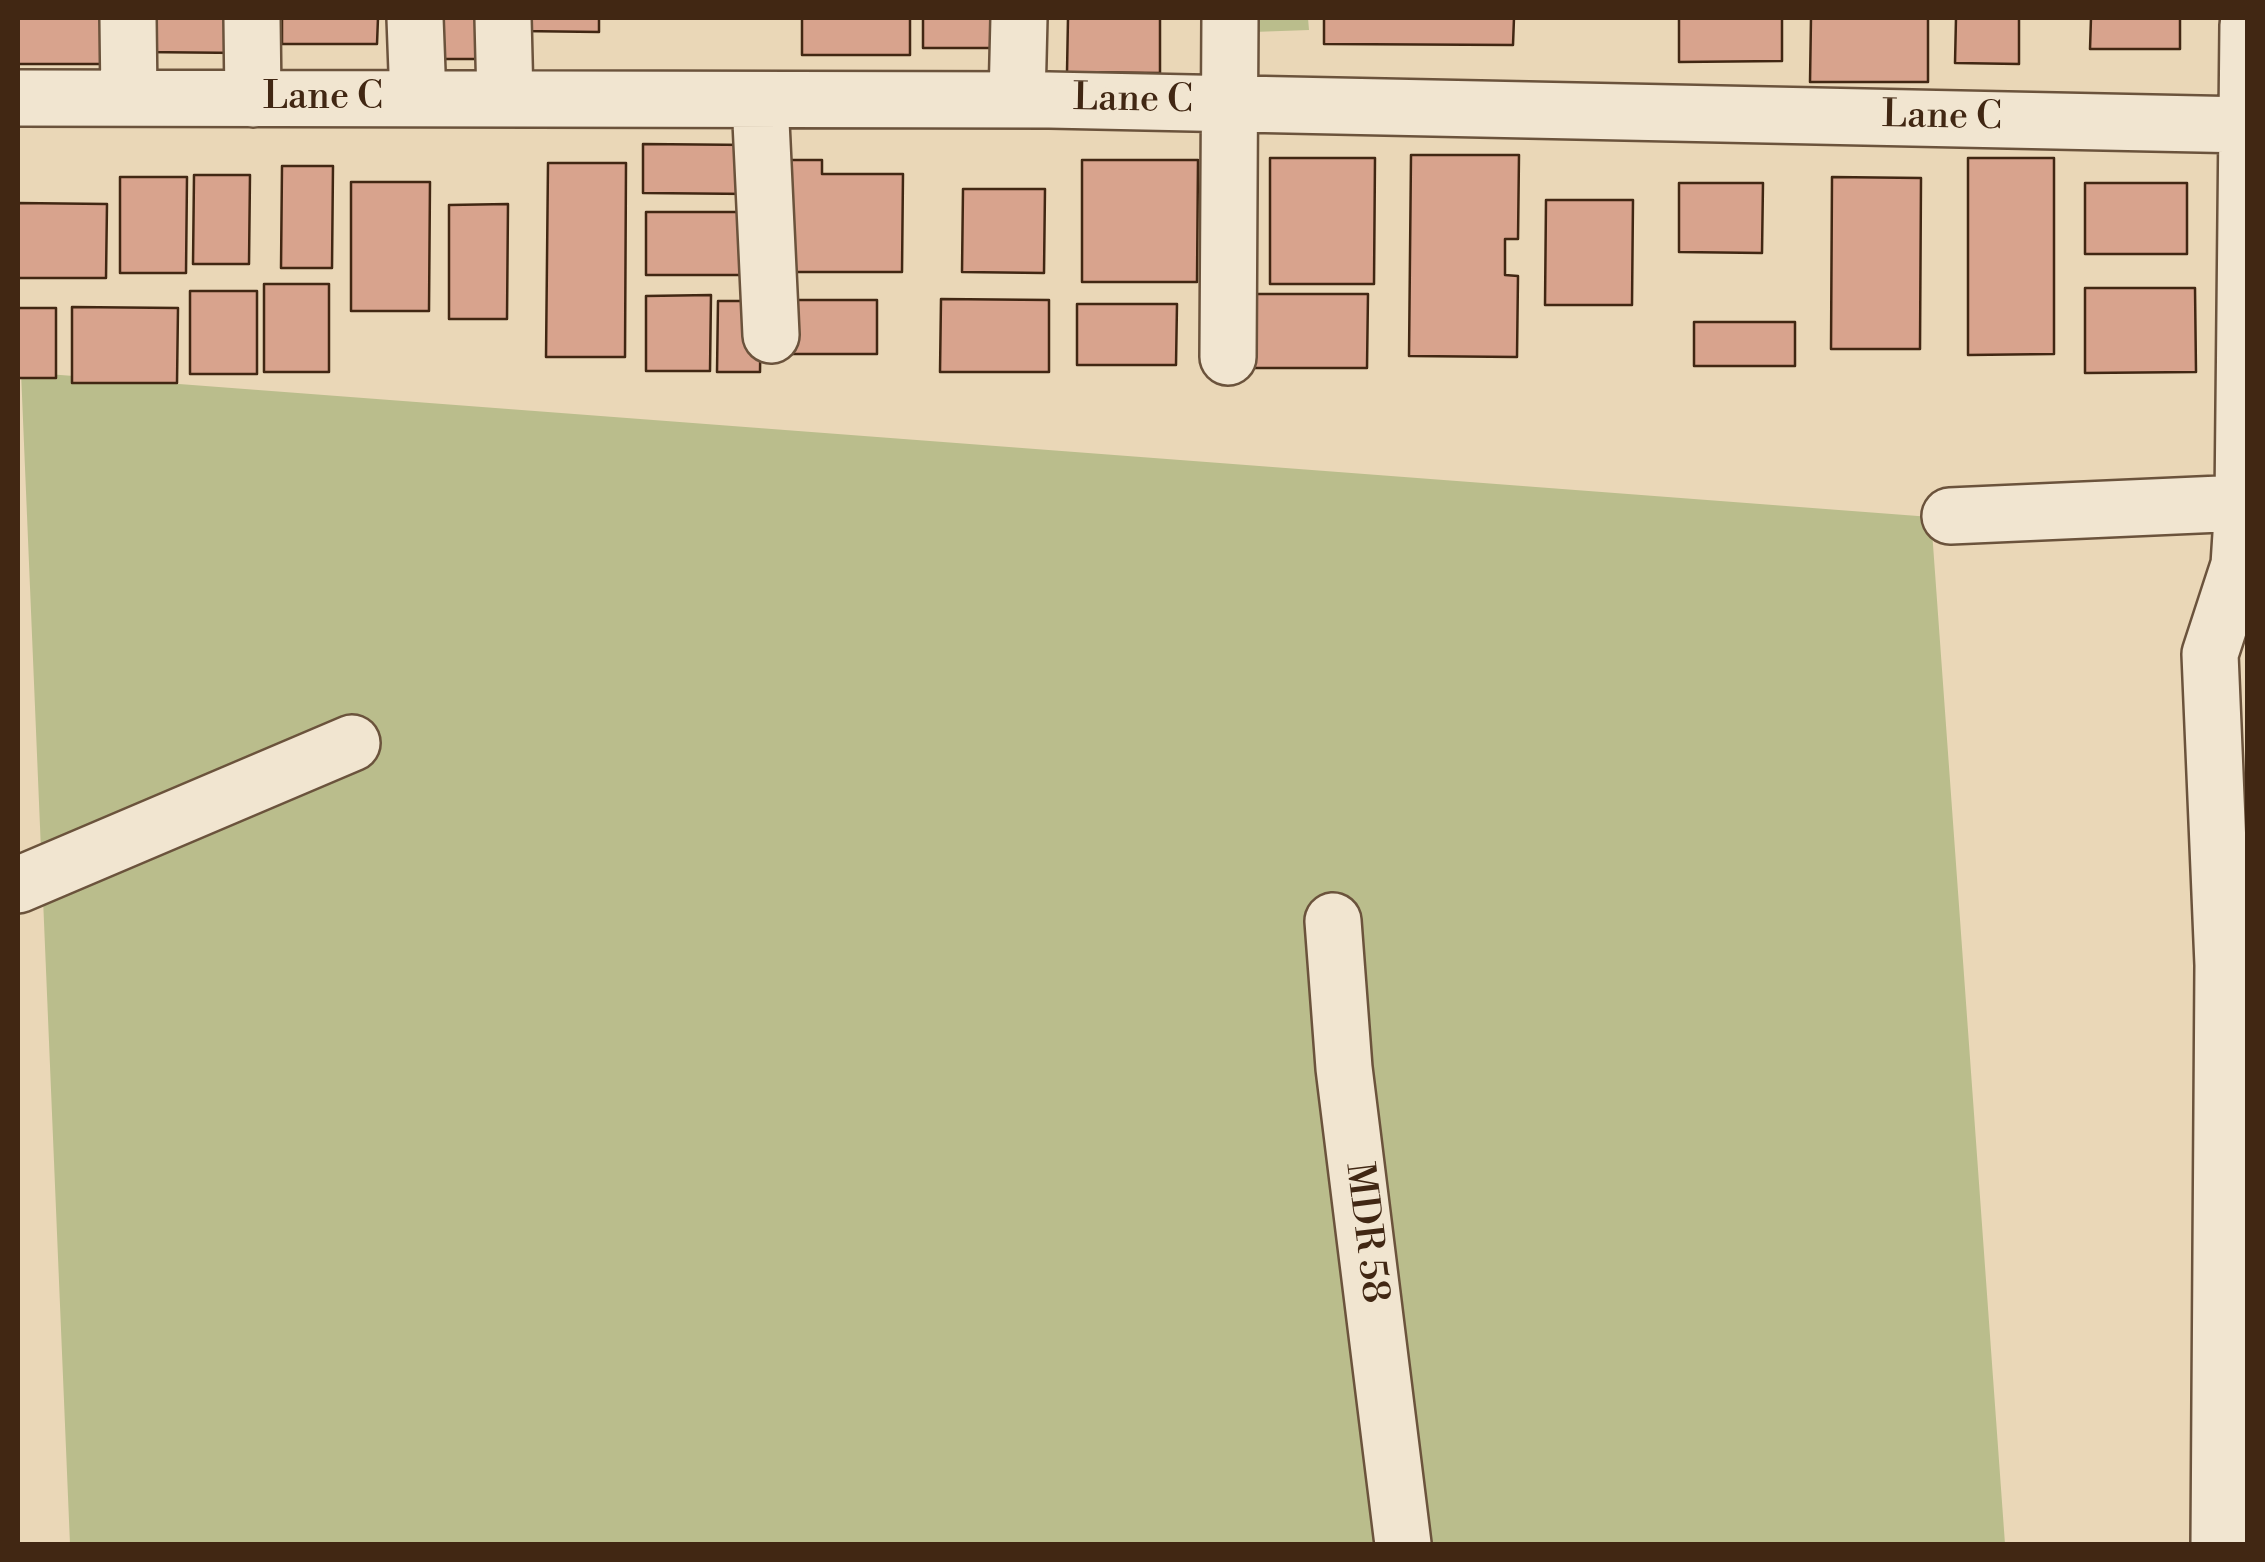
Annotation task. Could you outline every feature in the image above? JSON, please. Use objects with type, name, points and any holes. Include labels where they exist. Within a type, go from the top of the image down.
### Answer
[{"type":"street","points":[[128,18],[129,98]]},
{"type":"street","points":[[252,18],[254,99]]},
{"type":"street","points":[[390,18],[403,99]]},
{"type":"street","points":[[403,99],[415,18]]},
{"type":"street","points":[[503,18],[505,99]]},
{"type":"street","points":[[1020,18],[1033,100]]},
{"type":"street","points":[[1033,100],[1048,18]]},
{"type":"street","points":[[1228,357],[1230,18]]},
{"type":"street","points":[[2219,1544],[2234,1288],[2235,965],[2228,652],[2243,576],[2248,24]]},
{"type":"street","name":"Lane C","points":[[18,98],[1229,102],[2247,125]]},
{"type":"street","points":[[760,100],[771,335]]},
{"type":"street","points":[[1950,516],[2243,503]]},
{"type":"street","points":[[18,884],[352,743]]},
{"type":"street","name":"MDR 58","points":[[1333,920],[1344,1068],[1404,1544]]},
{"type":"green space","points":[[1252,18],[1308,18],[1309,30],[1253,32]]},
{"type":"green space","points":[[21,372],[1931,517],[2005,1544],[70,1544]]},
{"type":"building","points":[[18,18],[113,18],[113,64],[18,64]]},
{"type":"building","points":[[141,18],[244,18],[243,53],[141,52]]},
{"type":"building","points":[[282,18],[378,18],[377,44],[282,44]]},
{"type":"building","points":[[420,18],[494,18],[493,59],[420,59]]},
{"type":"building","points":[[520,18],[599,18],[599,32],[520,31]]},
{"type":"building","points":[[802,18],[910,18],[910,55],[802,55]]},
{"type":"building","points":[[923,18],[1004,18],[1004,48],[923,48]]},
{"type":"building","points":[[1068,18],[1160,18],[1160,73],[1067,72]]},
{"type":"building","points":[[1324,18],[1514,18],[1513,45],[1324,44]]},
{"type":"building","points":[[1679,18],[1782,18],[1782,61],[1679,62]]},
{"type":"building","points":[[1811,18],[1928,18],[1928,82],[1810,82]]},
{"type":"building","points":[[1956,18],[2019,18],[2019,64],[1955,63]]},
{"type":"building","points":[[2091,18],[2180,18],[2180,49],[2090,49]]},
{"type":"building","points":[[643,144],[752,145],[752,194],[643,193]]},
{"type":"building","points":[[1411,155],[1519,155],[1518,239],[1505,239],[1505,275],[1518,276],[1517,357],[1409,356]]},
{"type":"building","points":[[1270,158],[1375,158],[1374,284],[1270,284]]},
{"type":"building","points":[[1968,158],[2054,158],[2054,354],[1968,355]]},
{"type":"building","points":[[788,160],[822,160],[822,174],[903,174],[902,272],[787,272]]},
{"type":"building","points":[[1082,160],[1198,160],[1197,282],[1082,282]]},
{"type":"building","points":[[548,163],[626,163],[625,357],[546,357]]},
{"type":"building","points":[[282,166],[333,166],[332,268],[281,268]]},
{"type":"building","points":[[194,175],[250,175],[249,264],[193,264]]},
{"type":"building","points":[[120,177],[187,177],[186,273],[120,273]]},
{"type":"building","points":[[1832,177],[1921,178],[1920,349],[1831,349]]},
{"type":"building","points":[[351,182],[430,182],[429,311],[351,311]]},
{"type":"building","points":[[1679,183],[1763,183],[1762,253],[1679,252]]},
{"type":"building","points":[[2085,183],[2187,183],[2187,254],[2085,254]]},
{"type":"building","points":[[963,189],[1045,189],[1044,273],[962,272]]},
{"type":"building","points":[[1546,200],[1633,200],[1632,305],[1545,305]]},
{"type":"building","points":[[18,203],[107,204],[106,278],[18,278]]},
{"type":"building","points":[[508,204],[507,319],[449,319],[449,205]]},
{"type":"building","points":[[646,212],[752,212],[751,275],[646,275]]},
{"type":"building","points":[[264,284],[329,284],[329,372],[264,372]]},
{"type":"building","points":[[2085,288],[2195,288],[2196,372],[2085,373]]},
{"type":"building","points":[[190,291],[257,291],[257,374],[190,374]]},
{"type":"building","points":[[1252,294],[1368,294],[1367,368],[1251,368]]},
{"type":"building","points":[[711,295],[710,371],[646,371],[646,296]]},
{"type":"building","points":[[941,299],[1049,300],[1049,372],[940,372]]},
{"type":"building","points":[[792,300],[877,300],[877,354],[792,354]]},
{"type":"building","points":[[718,301],[761,301],[760,372],[717,372]]},
{"type":"building","points":[[1077,304],[1177,304],[1176,365],[1077,365]]},
{"type":"building","points":[[72,307],[178,308],[177,383],[72,383]]},
{"type":"building","points":[[18,308],[56,308],[56,378],[18,378]]},
{"type":"building","points":[[1694,322],[1795,322],[1795,366],[1694,366]]}]
